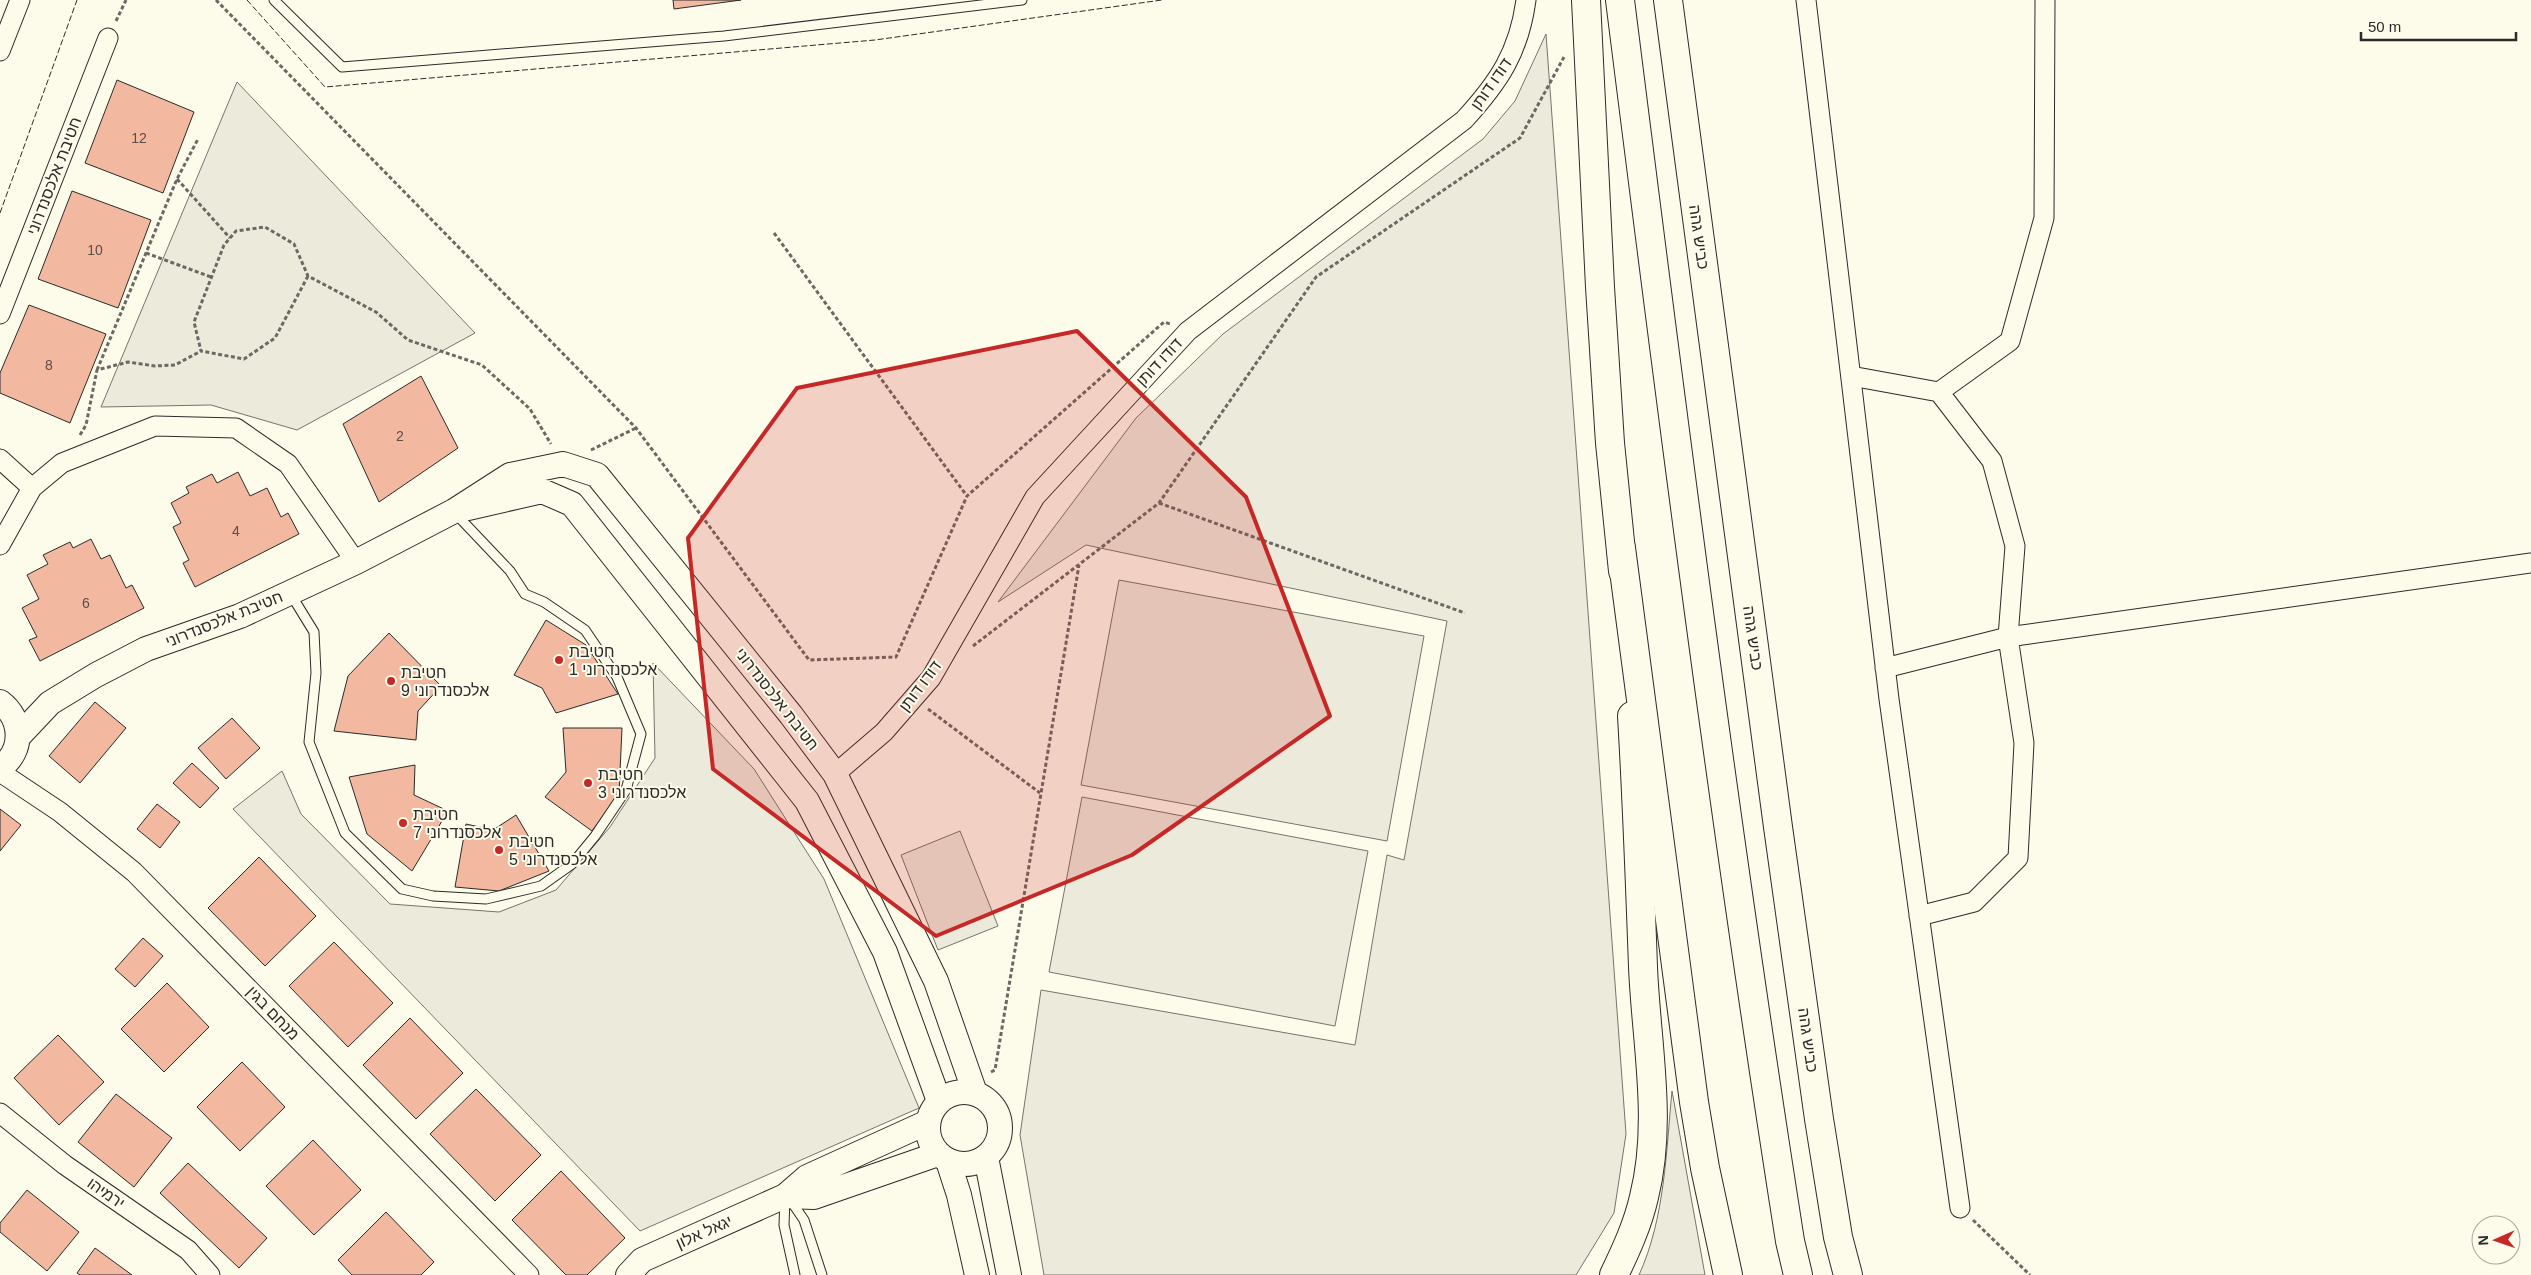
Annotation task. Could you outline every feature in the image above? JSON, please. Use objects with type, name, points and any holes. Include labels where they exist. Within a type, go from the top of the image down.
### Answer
[{"type":"highway","points":[[1586,0],[1600,287],[1610,443],[1621,548],[1694,1102],[1705,1168],[1728,1275]]},
{"type":"highway","points":[[1620,0],[1686,531],[1726,823],[1790,1241],[1798,1275]]},
{"type":"highway","name":"כביש גהה","points":[[1668,0],[1785,876],[1838,1238],[1848,1275]]},
{"type":"highway","points":[[1614,1275],[1632,1234],[1645,1197],[1652,1142],[1652,1104],[1643,968],[1640,864],[1621,548]]},
{"type":"street","points":[[0,51],[20,0]]},
{"type":"street","name":"דודו דותן","points":[[835,774],[884,732],[931,678],[1035,497],[1188,331],[1464,120],[1486,96],[1512,55],[1522,27],[1526,0]]},
{"type":"street","points":[[1806,0],[1886,668],[1960,1208]]},
{"type":"street","points":[[1939,392],[2010,341],[2044,218],[2045,0]]},
{"type":"street","name":"חטיבת אלכסנדרוני","points":[[0,314],[108,38]]},
{"type":"street","points":[[1850,376],[1939,392],[1992,461],[2015,546],[2008,638],[2024,744],[2018,858],[1974,902],[1920,916]]},
{"type":"street","points":[[0,545],[32,488],[62,462],[155,426],[236,428],[288,464],[356,562]]},
{"type":"street","points":[[0,459],[32,488]]},
{"type":"street","name":"חטיבת אלכסנדרוני","points":[[18,737],[50,703],[96,675],[146,649],[240,616],[356,562],[454,511],[510,475],[563,464],[597,475],[791,715],[835,774],[936,982],[975,1093]]},
{"type":"street","name":"חטיבת אלכסנדרוני","points":[[454,511],[542,491],[572,504],[807,801],[885,952],[939,1101]]},
{"type":"street","points":[[1886,668],[2008,638],[2531,562]]},
{"type":"street","name":"חטיבת אלכסנדרוני","points":[[4,704],[50,703]]},
{"type":"street","points":[[0,768],[10,759],[16,748],[18,737],[14,716],[4,704]]},
{"type":"street","name":"מנחם בגין","points":[[0,772],[60,812],[134,872],[529,1275]]},
{"type":"street","points":[[943,1158],[970,1165],[986,1157],[997,1145],[1000,1133],[1000,1120],[995,1108],[986,1099],[975,1093],[962,1092],[950,1094],[939,1101],[931,1112],[928,1122],[928,1134],[931,1145],[943,1158],[959,1196],[977,1275]]},
{"type":"street","name":"ירמיהו","points":[[0,1113],[65,1164],[188,1250],[210,1275]]},
{"type":"street","name":"יגאל אלון","points":[[628,1275],[642,1260],[786,1196],[807,1177],[928,1122]]},
{"type":"street","points":[[986,1157],[1009,1275]]},
{"type":"street","name":"יגאל אלון","points":[[786,1196],[814,1197],[943,1158]]},
{"type":"lane","points":[[274,0],[342,67],[724,36],[1022,0]]},
{"type":"lane","points":[[290,593],[314,632],[316,673],[308,742],[345,833],[402,889],[433,896],[486,899],[541,886],[572,864],[595,836],[626,790],[641,734],[618,677],[585,630],[544,602],[525,594],[510,571],[454,511]]},
{"type":"lane","points":[[786,1196],[784,1225],[795,1275]]},
{"type":"lane","points":[[786,1196],[795,1204],[804,1220],[822,1275]]},
{"type":"path","points":[[216,0],[636,428],[809,660],[896,657],[967,496],[1164,322],[1188,331]]},
{"type":"path","points":[[969,648],[1159,503],[1316,277],[1520,138],[1567,51]]},
{"type":"path","points":[[62,462],[86,425],[97,370],[177,179],[198,139]]},
{"type":"path","points":[[177,179],[230,238]]},
{"type":"path","points":[[200,351],[194,322],[224,245],[236,231],[265,227],[294,244],[308,276],[376,312],[408,340],[482,365],[530,408],[563,464]]},
{"type":"path","points":[[774,233],[967,496]]},
{"type":"path","points":[[146,253],[211,278]]},
{"type":"path","points":[[97,370],[128,362],[155,366],[175,365],[200,351],[244,359],[275,338],[308,276]]},
{"type":"path","points":[[1159,503],[1465,613]]},
{"type":"path","points":[[996,1070],[1040,793],[1079,565]]},
{"type":"path","points":[[913,698],[1040,793]]},
{"type":"path","points":[[1960,1208],[2030,1275]]},
{"type":"highlighted area","points":[[1077,331],[1246,497],[1330,716],[1132,855],[936,936],[713,769],[688,538],[797,388]]},
{"type":"shaded area","points":[[1546,34],[1626,1134],[1614,1213],[1576,1275],[1044,1275],[1020,1135],[1041,990],[1355,1045],[1387,855],[1404,860],[1447,621],[1086,545],[998,602],[1136,418],[1223,334],[1483,139],[1515,101]]},
{"type":"shaded area","points":[[237,82],[475,333],[297,430],[211,405],[101,407]]},
{"type":"shaded area","points":[[1119,580],[1424,636],[1387,841],[1081,785]]},
{"type":"shaded area","points":[[653,663],[754,769],[824,879],[919,1108],[640,1231],[233,809],[282,771],[301,814],[390,904],[499,912],[556,890],[610,827],[655,758]]},
{"type":"shaded area","points":[[1082,797],[1368,851],[1335,1026],[1049,972]]},
{"type":"shaded area","points":[[960,831],[998,926],[938,950],[901,855]]},
{"type":"shaded area","points":[[1672,1091],[1705,1275],[1639,1275],[1648,1253],[1659,1208],[1666,1161]]},
{"type":"building","points":[[673,0],[741,0],[674,9]]},
{"type":"building","points":[[117,80],[194,112],[163,193],[85,163]]},
{"type":"building","points":[[72,191],[151,220],[118,308],[38,279]]},
{"type":"building","points":[[29,305],[106,334],[70,423],[0,393],[0,373]]},
{"type":"building","points":[[421,376],[458,448],[379,502],[343,424]]},
{"type":"building","points":[[238,472],[250,496],[267,488],[281,517],[288,513],[299,534],[195,587],[183,563],[189,560],[173,527],[181,523],[171,503],[189,493],[186,487],[212,474],[217,483]]},
{"type":"building","points":[[91,539],[101,559],[110,555],[126,588],[132,585],[144,608],[40,661],[29,640],[37,637],[22,608],[39,599],[27,575],[48,564],[43,555],[70,542],[73,548]]},
{"type":"building","name":"חטיבת אלכסנדרוני 1","points":[[546,620],[586,645],[618,694],[556,713],[542,688],[514,675]]},
{"type":"building","name":"חטיבת אלכסנדרוני 9","points":[[389,633],[441,686],[418,711],[416,740],[334,731],[348,676]]},
{"type":"building","points":[[95,702],[126,728],[80,783],[49,756]]},
{"type":"building","points":[[232,718],[260,748],[226,779],[198,748]]},
{"type":"building","name":"חטיבת אלכסנדרוני 3","points":[[563,728],[622,728],[619,794],[592,831],[545,797],[566,772]]},
{"type":"building","points":[[192,763],[219,788],[200,808],[173,783]]},
{"type":"building","name":"חטיבת אלכסנדרוני 7","points":[[415,765],[414,795],[448,811],[412,871],[367,834],[349,777]]},
{"type":"building","points":[[157,804],[180,822],[160,848],[137,829]]},
{"type":"building","points":[[0,809],[21,825],[0,851]]},
{"type":"building","name":"חטיבת אלכסנדרוני 5","points":[[516,815],[549,871],[499,891],[455,887],[466,824],[493,830]]},
{"type":"building","points":[[259,857],[316,916],[265,966],[208,908]]},
{"type":"building","points":[[143,938],[163,956],[135,987],[115,969]]},
{"type":"building","points":[[334,942],[393,1003],[348,1047],[289,986]]},
{"type":"building","points":[[167,983],[209,1027],[164,1072],[121,1029]]},
{"type":"building","points":[[410,1018],[463,1073],[416,1119],[363,1065]]},
{"type":"building","points":[[58,1035],[104,1082],[59,1125],[14,1078]]},
{"type":"building","points":[[242,1062],[285,1107],[240,1151],[197,1107]]},
{"type":"building","points":[[476,1089],[541,1155],[495,1201],[430,1134]]},
{"type":"building","points":[[116,1094],[172,1138],[134,1187],[78,1142]]},
{"type":"building","points":[[313,1140],[361,1190],[314,1235],[266,1186]]},
{"type":"building","points":[[188,1163],[267,1238],[239,1268],[160,1193]]},
{"type":"building","points":[[561,1171],[625,1238],[587,1275],[566,1275],[512,1220]]},
{"type":"building","points":[[27,1190],[79,1232],[47,1271],[0,1232],[0,1223]]},
{"type":"building","points":[[386,1212],[434,1262],[421,1275],[352,1275],[338,1260]]},
{"type":"building","points":[[95,1248],[132,1275],[80,1275],[77,1273]]},
{"type":"fence","points":[[0,213],[77,0]]},
{"type":"fence","points":[[247,0],[325,87],[875,40],[1162,0]]},
{"type":"place","name":"חטיבת אלכסנדרוני 1","points":[[559,660]]},
{"type":"place","name":"חטיבת אלכסנדרוני 9","points":[[391,681]]},
{"type":"place","name":"חטיבת אלכסנדרוני 3","points":[[588,783]]},
{"type":"place","name":"חטיבת אלכסנדרוני 7","points":[[403,823]]},
{"type":"place","name":"חטיבת אלכסנדרוני 5","points":[[499,850]]}]
